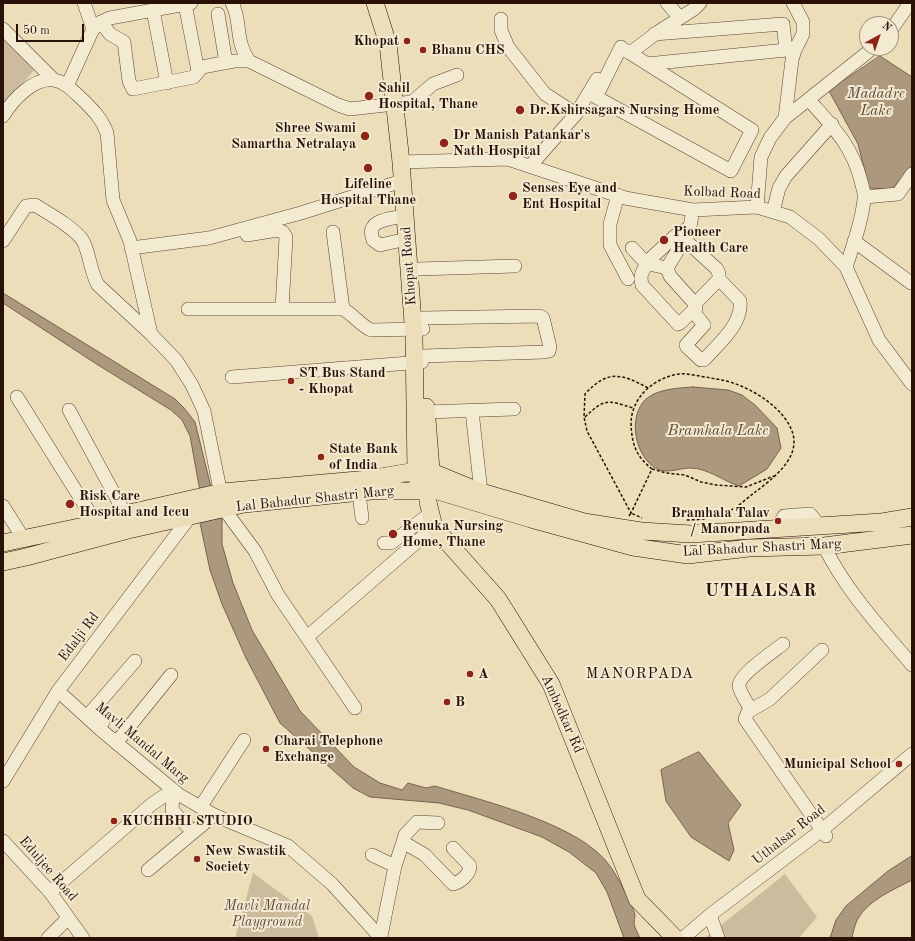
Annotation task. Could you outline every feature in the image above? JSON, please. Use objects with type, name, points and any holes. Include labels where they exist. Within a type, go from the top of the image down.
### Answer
[{"type":"main road","name":"Khopat Road","points":[[374,3],[388,44],[398,104],[418,269],[424,472]]},
{"type":"main road","name":"Khopat Road","points":[[384,3],[396,43],[398,104]]},
{"type":"main road","name":"Khopat Road","points":[[405,162],[402,181],[405,216],[419,325]]},
{"type":"main road","name":"Khopat Road","points":[[421,360],[426,412],[424,472]]},
{"type":"main road","name":"Lal Bahadur Shastri Marg","points":[[3,562],[26,558],[127,522],[222,492],[369,479],[424,472],[481,492],[584,522],[633,525],[691,534],[777,528],[823,535],[912,535]]},
{"type":"main road","points":[[424,472],[429,505]]},
{"type":"main road","name":"Lal Bahadur Shastri Marg","points":[[3,543],[23,538],[104,524],[189,518],[244,504],[359,492],[429,505],[438,490],[531,519],[688,555],[749,548],[912,517]]},
{"type":"main road","name":"Ambedkar Rd","points":[[429,505],[498,599],[551,684],[637,899],[675,938]]},
{"type":"main road","points":[[3,554],[18,549],[84,535],[104,524]]},
{"type":"main road","points":[[633,525],[641,544]]},
{"type":"main road","points":[[823,535],[912,525]]},
{"type":"main road","points":[[637,899],[640,914],[660,938]]},
{"type":"street","points":[[84,3],[97,25],[124,42],[129,81],[133,89],[194,77],[202,67],[249,61]]},
{"type":"street","points":[[232,3],[239,40],[243,52],[249,61],[338,106],[350,109],[412,102],[433,84],[457,75]]},
{"type":"street","points":[[667,3],[680,18]]},
{"type":"street","points":[[531,165],[576,114],[614,47],[626,50],[752,130],[731,170],[596,97],[626,50],[680,18],[700,3]]},
{"type":"street","points":[[786,118],[792,60],[803,34],[803,22],[793,3]]},
{"type":"street","points":[[899,19],[910,3]]},
{"type":"street","points":[[67,86],[97,25],[153,10],[188,4],[198,71]]},
{"type":"street","points":[[153,10],[167,83]]},
{"type":"street","points":[[218,14],[226,63]]},
{"type":"street","points":[[501,19],[501,30],[508,47],[545,94],[576,114]]},
{"type":"street","points":[[647,64],[786,50],[783,24],[654,34]]},
{"type":"street","points":[[3,29],[54,80],[67,86],[98,114],[104,122],[107,133],[113,200],[131,248],[151,334]]},
{"type":"street","points":[[757,207],[761,157],[770,138],[786,118],[863,56]]},
{"type":"street","points":[[3,116],[8,106],[24,92],[45,80],[54,80]]},
{"type":"street","points":[[809,100],[832,124],[845,141],[858,167],[865,197],[846,267]]},
{"type":"street","points":[[773,212],[779,188],[786,176],[832,124]]},
{"type":"street","name":"Kolbad Road","points":[[405,162],[508,158],[618,195],[693,210],[757,207],[790,217],[819,239],[846,267],[879,340],[912,384]]},
{"type":"street","points":[[865,197],[898,194],[912,174]]},
{"type":"street","points":[[131,248],[209,238],[301,213],[402,181]]},
{"type":"street","points":[[618,195],[610,224],[610,245],[628,279]]},
{"type":"street","points":[[3,241],[26,206],[35,205],[76,233],[83,241],[92,274],[98,285],[151,334],[176,360],[192,385],[204,411],[222,492],[224,509],[255,551],[278,595],[355,708]]},
{"type":"street","points":[[667,268],[685,240],[690,227],[693,210]]},
{"type":"street","points":[[405,216],[377,222],[372,226],[370,231],[373,240],[380,245],[407,239]]},
{"type":"street","points":[[632,248],[645,262],[647,262],[675,236],[690,227]]},
{"type":"street","points":[[247,235],[278,230],[283,232],[286,237],[282,309]]},
{"type":"street","points":[[333,232],[343,309]]},
{"type":"street","points":[[667,268],[649,264],[641,272],[642,285],[678,324],[718,279],[720,274],[717,269],[685,240]]},
{"type":"street","points":[[854,241],[911,283],[912,281]]},
{"type":"street","points":[[418,269],[515,266]]},
{"type":"street","points":[[667,268],[670,276],[694,307],[704,325],[686,347],[701,360],[704,360],[736,322],[740,304],[740,301],[718,279]]},
{"type":"street","points":[[188,309],[343,309],[353,314],[365,327],[371,330],[540,316],[543,318],[550,347],[548,351],[544,352],[421,360],[232,377]]},
{"type":"street","points":[[16,397],[104,524]]},
{"type":"street","points":[[426,412],[514,409]]},
{"type":"street","points":[[69,410],[127,522]]},
{"type":"street","points":[[472,411],[481,492]]},
{"type":"street","points":[[359,492],[362,518]]},
{"type":"street","points":[[384,543],[391,543],[429,505]]},
{"type":"street","points":[[307,637],[429,505]]},
{"type":"street","points":[[3,506],[23,538]]},
{"type":"street","name":"Edalji Rd","points":[[3,781],[58,691],[189,518]]},
{"type":"street","points":[[823,535],[834,567],[857,599],[912,665]]},
{"type":"street","points":[[751,710],[739,687],[740,681],[747,673],[783,644]]},
{"type":"street","points":[[822,650],[770,699],[748,712],[745,719],[824,833]]},
{"type":"street","points":[[135,661],[92,712],[119,740],[171,675]]},
{"type":"street","name":"Mavli Mandal Marg","points":[[58,691],[119,740],[175,794],[201,806],[214,815],[288,846],[332,884],[381,937]]},
{"type":"street","points":[[201,806],[244,740]]},
{"type":"street","name":"Uthalsar Road","points":[[683,938],[712,919],[824,833],[854,809],[912,757]]},
{"type":"street","points":[[50,892],[152,804],[164,796],[175,794],[172,810],[188,827]]},
{"type":"street","points":[[148,870],[214,815]]},
{"type":"street","points":[[381,937],[395,866],[405,835],[418,822],[438,823]]},
{"type":"street","name":"Eduljee Road","points":[[3,841],[50,892],[82,938]]},
{"type":"street","points":[[403,842],[425,855],[453,884],[464,877],[470,870],[470,866],[453,848]]},
{"type":"street","points":[[372,855],[395,866]]},
{"type":"street","points":[[48,938],[68,918]]},
{"type":"street","points":[[696,938],[712,919]]},
{"type":"street","points":[[712,919],[718,938]]},
{"type":"path","points":[[683,520],[712,518],[730,511],[776,475],[789,461],[794,448],[794,436],[789,422],[778,411],[748,389],[731,382],[679,374],[662,380],[648,388],[639,397],[633,408],[632,436],[635,449],[641,460],[652,469],[666,473],[685,475],[701,482],[716,485],[746,487],[776,475]]},
{"type":"path","points":[[633,525],[631,513],[587,431],[584,417],[585,394],[596,382],[610,376],[632,379],[648,388]]},
{"type":"path","points":[[584,417],[598,404],[608,402],[633,408]]},
{"type":"path","points":[[633,525],[631,513],[652,469]]},
{"type":"green space","points":[[3,36],[34,70],[3,108]]},
{"type":"green space","name":"Mavli Mandal Playground","points":[[253,873],[312,916],[319,938],[235,938]]},
{"type":"green space","points":[[785,874],[817,917],[799,938],[705,938]]},
{"type":"water","name":"Madadre Lake","points":[[880,56],[912,77],[912,166],[892,189],[869,188],[858,144],[829,91]]},
{"type":"water","points":[[3,293],[175,399],[195,422],[211,487],[200,491],[190,436],[182,420],[171,410],[98,365],[3,303]]},
{"type":"water","name":"Bramhala Lake","points":[[693,387],[728,390],[742,395],[755,405],[777,428],[781,448],[767,469],[739,486],[703,470],[686,468],[665,471],[657,469],[649,463],[643,456],[636,436],[635,426],[640,407],[646,399],[656,393]]},
{"type":"water","points":[[222,518],[222,544],[233,583],[252,630],[300,711],[354,767],[380,783],[402,790],[408,783],[426,788],[435,786],[504,807],[555,826],[577,838],[596,851],[613,870],[634,910],[634,924],[640,938],[624,938],[607,892],[596,873],[569,852],[542,837],[468,810],[439,803],[370,797],[353,788],[280,723],[246,658],[222,604],[210,570],[200,523]]},
{"type":"water","points":[[699,752],[741,805],[728,823],[734,850],[729,861],[691,837],[666,801],[661,770]]},
{"type":"water","points":[[912,856],[912,880],[874,901],[857,920],[852,938],[830,938],[836,920],[846,906],[888,871]]},
{"type":"place","name":"Khopat","points":[[407,41]]},
{"type":"place","name":"Bhanu CHS","points":[[423,50]]},
{"type":"place","name":"Sahil Hospital, Thane","points":[[369,96]]},
{"type":"place","name":"Dr.Kshirsagars Nursing Home","points":[[520,110]]},
{"type":"place","name":"Shree Swami Samartha Netralaya","points":[[365,136]]},
{"type":"place","name":"Dr Manish Patankar's Nath Hospital","points":[[444,143]]},
{"type":"place","name":"Lifeline Hospital Thane","points":[[368,168]]},
{"type":"place","name":"Senses Eye and Ent Hospital","points":[[513,196]]},
{"type":"place","name":"Pioneer Health Care","points":[[664,240]]},
{"type":"place","name":"ST Bus Stand - Khopat","points":[[291,381]]},
{"type":"place","name":"State Bank of India","points":[[321,457]]},
{"type":"place","name":"Risk Care Hospital and Iccu","points":[[70,504]]},
{"type":"place","name":"Bramhala Talav / Manorpada","points":[[778,521]]},
{"type":"place","name":"Renuka Nursing Home, Thane","points":[[393,534]]},
{"type":"place","name":"A","points":[[470,674]]},
{"type":"place","name":"B","points":[[447,702]]},
{"type":"place","name":"Charai Telephone Exchange","points":[[266,749]]},
{"type":"place","name":"Municipal School","points":[[899,764]]},
{"type":"place","name":"KUCHBHI STUDIO","points":[[114,821]]},
{"type":"place","name":"New Swastik Society","points":[[197,859]]},
{"type":"district","name":"UTHALSAR","points":[[761,591]]},
{"type":"district","name":"MANORPADA","points":[[640,674]]}]
